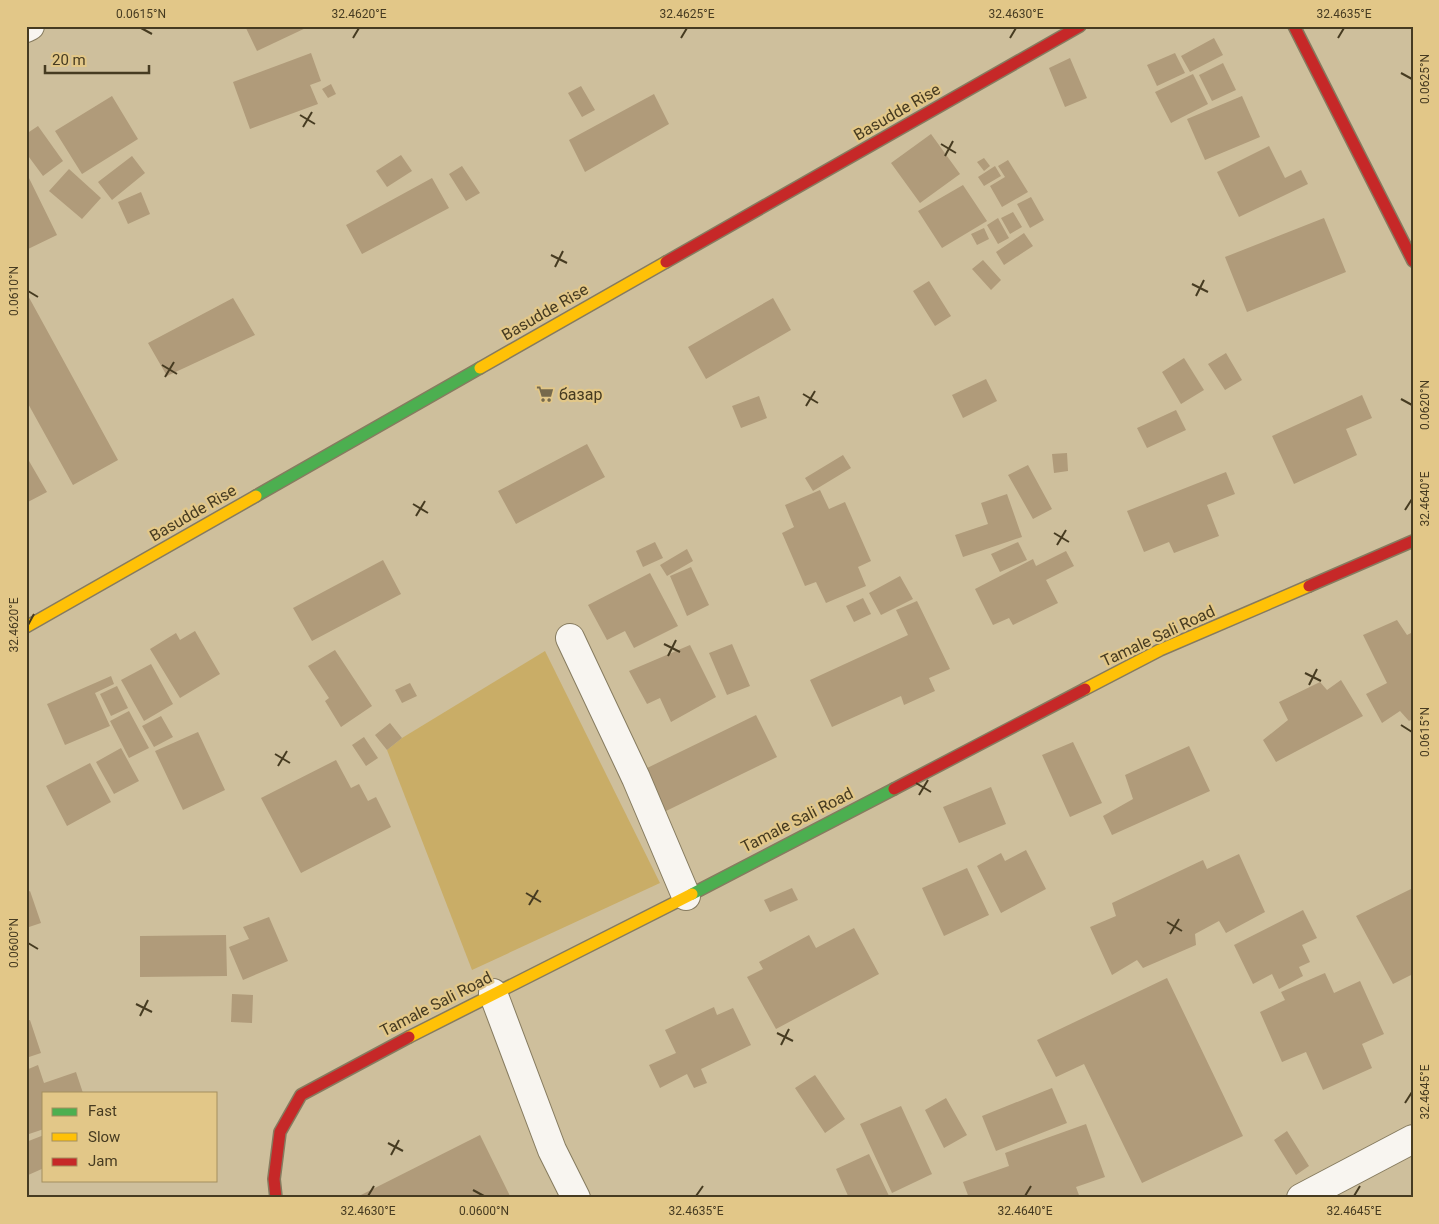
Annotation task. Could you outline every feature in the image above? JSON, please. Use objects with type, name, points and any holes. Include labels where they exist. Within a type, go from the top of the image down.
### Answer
[{"type":"street","points":[[26,28],[30,26]]},
{"type":"street","name":"Basudde Rise","points":[[26,627],[1080,26]]},
{"type":"street","points":[[1294,26],[1413,261]]},
{"type":"street","name":"Tamale Sali Road","points":[[276,1198],[274,1179],[280,1132],[301,1095],[342,1071],[492,993],[605,939],[1160,650],[1413,541]]},
{"type":"street","points":[[570,638],[636,778],[686,896]]},
{"type":"street","points":[[492,993],[552,1150],[576,1198]]},
{"type":"street","points":[[1301,1198],[1413,1138]]},
{"type":"shaded area","points":[[545,651],[660,883],[472,970],[387,750],[402,738]]},
{"type":"building","points":[[245,26],[310,26],[257,51]]},
{"type":"building","points":[[1214,38],[1223,55],[1190,72],[1181,56]]},
{"type":"building","points":[[311,53],[321,81],[310,85],[318,104],[250,129],[233,82]]},
{"type":"building","points":[[1175,53],[1185,73],[1157,86],[1147,65]]},
{"type":"building","points":[[1070,58],[1087,98],[1065,107],[1049,68]]},
{"type":"building","points":[[1223,63],[1236,90],[1212,101],[1199,75]]},
{"type":"building","points":[[1193,74],[1208,104],[1171,123],[1155,92]]},
{"type":"building","points":[[331,84],[336,94],[328,98],[322,89]]},
{"type":"building","points":[[581,86],[595,110],[582,117],[568,93]]},
{"type":"building","points":[[654,94],[669,124],[585,172],[569,140]]},
{"type":"building","points":[[112,96],[138,139],[82,174],[55,131]]},
{"type":"building","points":[[1242,96],[1260,137],[1205,160],[1187,119]]},
{"type":"building","points":[[38,126],[63,161],[43,176],[26,153],[26,134]]},
{"type":"building","points":[[931,134],[960,174],[920,203],[891,163]]},
{"type":"building","points":[[1269,146],[1285,178],[1301,170],[1308,184],[1239,217],[1217,172]]},
{"type":"building","points":[[401,155],[412,171],[387,187],[376,171]]},
{"type":"building","points":[[132,156],[145,173],[112,200],[98,182]]},
{"type":"building","points":[[984,158],[990,166],[984,171],[977,162]]},
{"type":"building","points":[[1008,160],[1028,192],[1002,207],[990,186],[1005,177],[998,166]]},
{"type":"building","points":[[462,166],[480,193],[466,201],[449,174]]},
{"type":"building","points":[[995,166],[1001,176],[984,186],[978,177]]},
{"type":"building","points":[[69,169],[101,198],[82,219],[49,191]]},
{"type":"building","points":[[26,172],[57,235],[26,250]]},
{"type":"building","points":[[432,178],[449,208],[362,254],[346,225]]},
{"type":"building","points":[[963,185],[987,221],[942,248],[918,211]]},
{"type":"building","points":[[141,192],[150,214],[128,224],[118,202]]},
{"type":"building","points":[[1031,197],[1044,220],[1030,228],[1017,204]]},
{"type":"building","points":[[1013,212],[1022,227],[1010,234],[1001,218]]},
{"type":"building","points":[[998,218],[1009,238],[998,244],[987,225]]},
{"type":"building","points":[[1324,218],[1346,272],[1247,312],[1225,257]]},
{"type":"building","points":[[984,228],[989,239],[977,245],[971,234]]},
{"type":"building","points":[[1024,233],[1033,246],[1004,265],[996,252]]},
{"type":"building","points":[[983,260],[1001,280],[991,290],[972,269]]},
{"type":"building","points":[[929,281],[951,316],[935,326],[913,291]]},
{"type":"building","points":[[26,292],[118,460],[73,485],[26,400]]},
{"type":"building","points":[[233,298],[255,335],[167,376],[148,343]]},
{"type":"building","points":[[773,298],[791,330],[706,379],[688,347]]},
{"type":"building","points":[[1226,353],[1242,380],[1225,390],[1208,364]]},
{"type":"building","points":[[1184,358],[1204,390],[1181,404],[1162,372]]},
{"type":"building","points":[[986,379],[997,401],[963,418],[952,395]]},
{"type":"building","points":[[1362,395],[1372,418],[1346,429],[1357,455],[1294,484],[1272,436]]},
{"type":"building","points":[[759,396],[767,418],[741,428],[732,406]]},
{"type":"building","points":[[1176,410],[1186,430],[1147,448],[1137,428]]},
{"type":"building","points":[[587,444],[605,477],[516,524],[498,491]]},
{"type":"building","points":[[1067,453],[1068,471],[1054,473],[1052,454]]},
{"type":"building","points":[[843,455],[851,468],[813,491],[805,478]]},
{"type":"building","points":[[29,461],[47,492],[26,503],[26,462]]},
{"type":"building","points":[[1028,465],[1052,509],[1033,519],[1008,475]]},
{"type":"building","points":[[1226,472],[1235,494],[1207,505],[1219,536],[1174,553],[1169,542],[1144,552],[1127,511]]},
{"type":"building","points":[[820,490],[829,509],[845,502],[871,561],[858,567],[866,586],[826,603],[816,582],[805,586],[782,533],[794,527],[785,505]]},
{"type":"building","points":[[1007,494],[1022,537],[963,557],[955,535],[988,524],[981,503]]},
{"type":"building","points":[[655,542],[663,558],[643,567],[636,551]]},
{"type":"building","points":[[1018,542],[1027,560],[1000,572],[991,554]]},
{"type":"building","points":[[687,549],[693,561],[667,576],[660,565]]},
{"type":"building","points":[[1066,551],[1074,566],[1046,580],[1058,603],[1013,625],[1009,618],[993,625],[975,589],[1033,559],[1036,566]]},
{"type":"building","points":[[383,560],[401,594],[312,641],[293,608]]},
{"type":"building","points":[[691,567],[709,605],[687,616],[670,576]]},
{"type":"building","points":[[650,573],[678,626],[634,648],[625,631],[607,640],[588,605]]},
{"type":"building","points":[[900,576],[913,599],[881,615],[869,593]]},
{"type":"building","points":[[863,598],[871,614],[854,622],[846,606]]},
{"type":"building","points":[[917,601],[950,669],[929,678],[935,691],[904,705],[901,696],[832,727],[810,680],[908,635],[896,610]]},
{"type":"building","points":[[1397,620],[1407,635],[1413,632],[1413,719],[1409,721],[1400,711],[1382,723],[1366,694],[1387,683],[1363,635]]},
{"type":"building","points":[[195,631],[220,674],[180,698],[150,649],[176,633],[180,640]]},
{"type":"building","points":[[732,644],[750,686],[727,695],[709,653]]},
{"type":"building","points":[[690,645],[716,697],[671,722],[660,698],[647,704],[629,671]]},
{"type":"building","points":[[335,650],[372,706],[341,727],[325,701],[329,698],[308,666]]},
{"type":"building","points":[[151,664],[173,704],[144,721],[121,680]]},
{"type":"building","points":[[111,676],[114,684],[95,693],[110,726],[65,745],[47,704]]},
{"type":"building","points":[[1341,680],[1363,716],[1276,762],[1263,740],[1288,720],[1279,702],[1320,682],[1327,690]]},
{"type":"building","points":[[410,683],[417,696],[402,703],[395,690]]},
{"type":"building","points":[[117,686],[128,708],[111,716],[100,694]]},
{"type":"building","points":[[129,711],[149,748],[129,758],[110,721]]},
{"type":"building","points":[[756,715],[777,757],[664,812],[643,770]]},
{"type":"building","points":[[161,716],[173,737],[154,747],[142,726]]},
{"type":"building","points":[[390,723],[402,738],[387,750],[375,735]]},
{"type":"building","points":[[198,732],[225,790],[183,810],[155,751]]},
{"type":"building","points":[[364,737],[378,758],[366,766],[352,745]]},
{"type":"building","points":[[1073,742],[1102,803],[1070,817],[1042,755]]},
{"type":"building","points":[[1189,746],[1210,791],[1112,835],[1103,816],[1133,799],[1125,775]]},
{"type":"building","points":[[121,748],[139,781],[114,794],[96,762]]},
{"type":"building","points":[[336,760],[351,788],[359,784],[368,801],[376,797],[391,827],[301,873],[261,798]]},
{"type":"building","points":[[90,763],[111,802],[67,826],[46,786]]},
{"type":"building","points":[[991,787],[1006,824],[959,843],[943,807]]},
{"type":"building","points":[[1026,850],[1046,889],[1001,913],[977,866],[1001,853],[1005,861]]},
{"type":"building","points":[[1239,854],[1265,912],[1226,933],[1219,921],[1195,934],[1196,945],[1143,968],[1137,960],[1112,975],[1090,927],[1116,916],[1112,903],[1203,860],[1207,869]]},
{"type":"building","points":[[967,868],[989,915],[944,936],[922,888]]},
{"type":"building","points":[[792,888],[798,900],[770,912],[764,900]]},
{"type":"building","points":[[1413,888],[1413,974],[1393,984],[1356,916]]},
{"type":"building","points":[[30,891],[41,923],[26,928],[26,893]]},
{"type":"building","points":[[1303,910],[1317,938],[1302,945],[1310,962],[1299,967],[1303,976],[1279,989],[1272,974],[1253,984],[1234,945]]},
{"type":"building","points":[[269,917],[288,961],[243,980],[229,947],[249,939],[243,927]]},
{"type":"building","points":[[854,928],[879,974],[776,1029],[747,977],[763,969],[759,962],[809,935],[816,948]]},
{"type":"building","points":[[226,935],[227,976],[140,977],[140,936]]},
{"type":"building","points":[[1325,973],[1334,993],[1360,981],[1384,1034],[1362,1044],[1372,1068],[1323,1090],[1306,1052],[1282,1062],[1260,1012],[1285,1000],[1281,992]]},
{"type":"building","points":[[1167,978],[1243,1136],[1142,1183],[1084,1064],[1056,1077],[1037,1040]]},
{"type":"building","points":[[232,994],[253,995],[252,1023],[231,1022]]},
{"type":"building","points":[[714,1007],[717,1015],[733,1008],[751,1045],[701,1069],[707,1083],[694,1088],[687,1074],[660,1088],[649,1065],[676,1053],[665,1030]]},
{"type":"building","points":[[30,1020],[41,1053],[26,1058],[26,1021]]},
{"type":"building","points":[[38,1065],[44,1083],[76,1072],[83,1092],[42,1092],[42,1130],[26,1135],[26,1070]]},
{"type":"building","points":[[815,1075],[845,1119],[825,1133],[795,1088]]},
{"type":"building","points":[[1052,1088],[1067,1123],[996,1151],[982,1116]]},
{"type":"building","points":[[946,1098],[967,1135],[944,1148],[925,1110]]},
{"type":"building","points":[[901,1106],[932,1174],[892,1193],[860,1124]]},
{"type":"building","points":[[1086,1124],[1105,1177],[1076,1187],[1080,1198],[969,1198],[963,1182],[1009,1166],[1005,1153]]},
{"type":"building","points":[[1287,1131],[1309,1166],[1296,1175],[1274,1140]]},
{"type":"building","points":[[480,1135],[511,1198],[355,1198]]},
{"type":"building","points":[[42,1136],[42,1169],[26,1176],[26,1142]]},
{"type":"building","points":[[869,1154],[890,1198],[849,1198],[836,1169]]},
{"type":"traffic: fast","points":[[256,496],[480,368]]},
{"type":"traffic: fast","points":[[692,894],[894,789]]},
{"type":"traffic: slow","points":[[480,368],[666,262]]},
{"type":"traffic: slow","points":[[26,627],[256,496]]},
{"type":"traffic: slow","points":[[1085,689],[1160,650],[1309,586]]},
{"type":"traffic: slow","points":[[409,1037],[692,894]]},
{"type":"traffic: jam","points":[[666,262],[1080,26]]},
{"type":"traffic: jam","points":[[1294,26],[1413,261]]},
{"type":"traffic: jam","points":[[1309,586],[1413,541]]},
{"type":"traffic: jam","points":[[894,789],[1085,689]]},
{"type":"traffic: jam","points":[[276,1198],[274,1179],[280,1132],[301,1095],[409,1037]]},
{"type":"place","name":"базар","points":[[545,394]]}]
